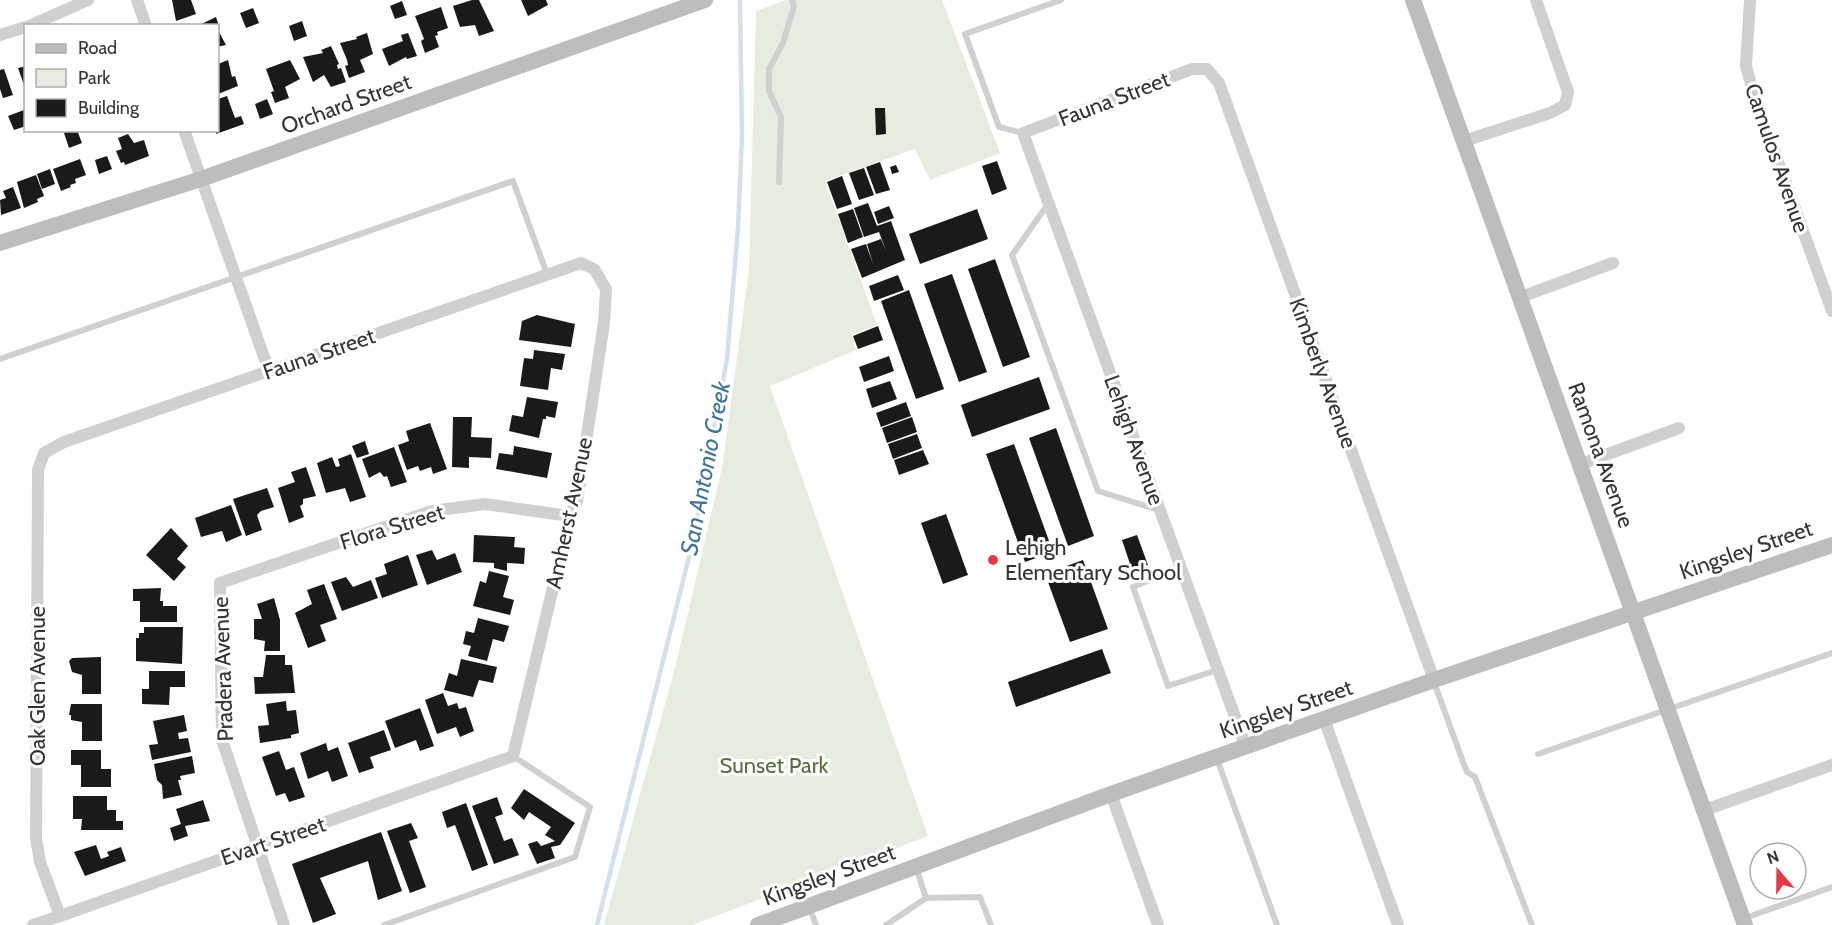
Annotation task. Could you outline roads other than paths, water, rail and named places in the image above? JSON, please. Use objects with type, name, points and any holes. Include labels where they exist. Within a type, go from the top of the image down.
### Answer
[{"type":"street","points":[[32,24],[88,0]]},
{"type":"street","points":[[137,0],[145,24]]},
{"type":"street","name":"Orchard Street","points":[[0,243],[201,179],[705,0]]},
{"type":"street","name":"Ramona Avenue","points":[[1413,0],[1581,464],[1702,811],[1744,922]]},
{"type":"street","points":[[1464,141],[1550,113],[1565,105],[1568,92],[1536,0]]},
{"type":"street","name":"Camulos Avenue","points":[[1750,0],[1746,66],[1755,98],[1832,311]]},
{"type":"street","points":[[0,35],[24,27]]},
{"type":"street","name":"Fauna Street","points":[[1023,133],[1192,69],[1207,69]]},
{"type":"street","name":"Kimberly Avenue","points":[[1207,69],[1219,83],[1434,680]]},
{"type":"street","points":[[185,132],[269,371]]},
{"type":"street","name":"Lehigh Avenue","points":[[1023,133],[1246,747]]},
{"type":"street","name":"Fauna Street","points":[[44,453],[64,442],[547,274],[581,263],[594,269]]},
{"type":"street","points":[[1521,297],[1613,263]]},
{"type":"street","name":"Amherst Avenue","points":[[513,756],[570,516],[577,501],[604,323],[606,289],[594,269]]},
{"type":"street","points":[[1581,464],[1679,428]]},
{"type":"street","name":"Oak Glen Avenue","points":[[44,453],[38,470],[36,838],[40,862],[60,916]]},
{"type":"street","name":"Flora Street","points":[[220,583],[432,511],[485,504],[570,516]]},
{"type":"street","name":"Kingsley Street","points":[[758,925],[1111,794],[1434,680],[1832,545]]},
{"type":"street","name":"Pradera Avenue","points":[[220,583],[222,740],[284,925]]},
{"type":"street","points":[[1324,719],[1398,925]]},
{"type":"street","name":"Evart Street","points":[[33,925],[513,756]]},
{"type":"street","points":[[1702,811],[1832,765]]},
{"type":"street","points":[[1111,794],[1158,925]]},
{"type":"lane","points":[[779,182],[781,117],[769,91],[769,69],[783,43],[794,6],[792,0]]},
{"type":"lane","points":[[1023,133],[999,127],[964,34],[1061,0]]},
{"type":"lane","points":[[0,359],[513,182],[547,274]]},
{"type":"lane","points":[[1048,204],[1012,255],[1098,490],[1160,510]]},
{"type":"lane","points":[[1181,567],[1133,587],[1168,686],[1218,670]]},
{"type":"lane","points":[[1538,754],[1832,653]]},
{"type":"lane","points":[[1434,680],[1467,772],[1475,777],[1532,925]]},
{"type":"lane","points":[[384,925],[575,857],[590,807],[513,756]]},
{"type":"lane","points":[[1216,757],[1277,925]]},
{"type":"lane","points":[[915,867],[926,897]]},
{"type":"lane","points":[[1744,922],[1832,887]]},
{"type":"lane","points":[[886,925],[926,897],[980,897],[991,925]]},
{"type":"lane","points":[[809,906],[816,925]]},
{"type":"waterway","name":"San Antonio Creek","points":[[597,925],[692,545],[727,359],[738,228],[742,137],[740,0]]},
{"type":"place","name":"Lehigh Elementary School","points":[[993,560]]},
{"type":"park label","name":"Sunset Park","points":[[774,765]]}]
